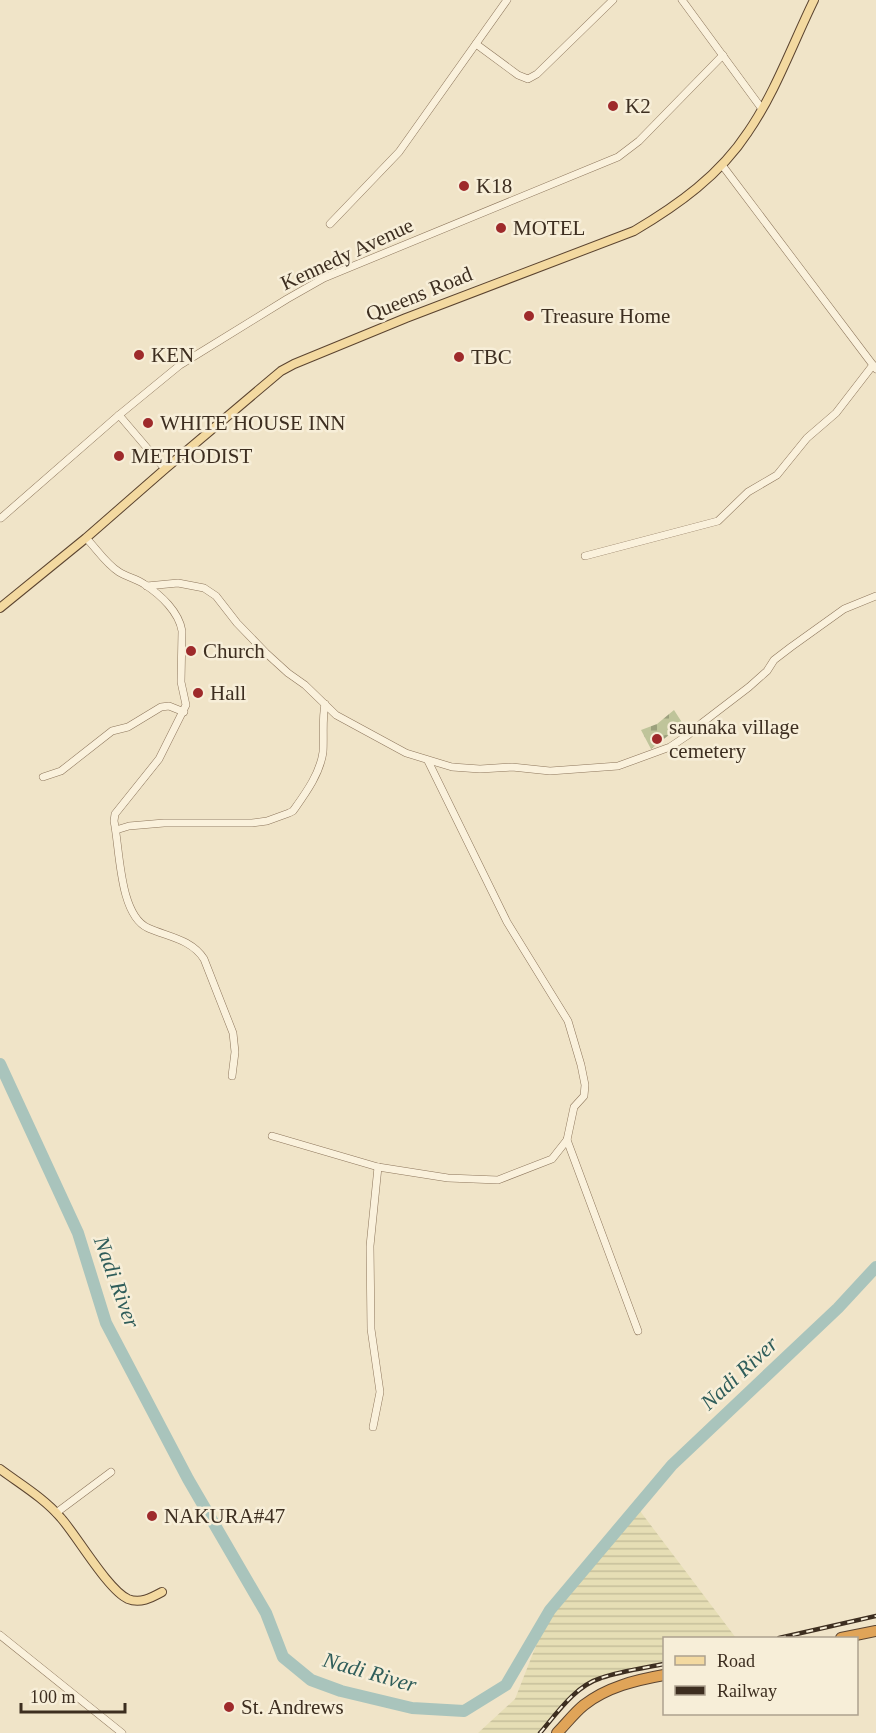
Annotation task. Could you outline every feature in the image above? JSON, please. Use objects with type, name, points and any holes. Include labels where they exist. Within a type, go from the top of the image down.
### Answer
[{"type":"highway","points":[[846,1637],[876,1631]]},
{"type":"highway","points":[[557,1733],[582,1706],[595,1697],[637,1680],[663,1675]]},
{"type":"main road","name":"Queens Road","points":[[0,608],[86,538],[280,371],[406,318],[634,231],[663,214],[690,194],[722,165],[747,134],[762,109],[814,0]]},
{"type":"main road","points":[[0,1469],[56,1513],[120,1595],[135,1601],[145,1600],[162,1592]]},
{"type":"street","points":[[330,224],[399,152],[507,0]]},
{"type":"street","points":[[476,44],[518,75],[528,79],[537,74],[613,0]]},
{"type":"street","points":[[682,0],[762,109]]},
{"type":"street","name":"Kennedy Avenue","points":[[1,518],[180,365],[324,278],[618,157],[639,141],[723,55]]},
{"type":"street","points":[[585,556],[718,521],[748,492],[777,475],[807,438],[836,413],[875,367],[722,165]]},
{"type":"street","points":[[119,415],[165,469]]},
{"type":"street","points":[[86,538],[117,571],[147,586],[171,609],[181,623],[181,682],[186,705],[159,759],[115,814],[116,830],[126,898],[133,914],[147,928],[194,947],[204,959],[233,1033],[235,1052],[232,1076]]},
{"type":"street","points":[[147,586],[178,583],[204,588],[216,596],[237,623],[266,652],[336,715],[406,753],[452,767],[480,769],[512,767],[550,771],[618,766],[670,747],[749,687],[767,671],[774,660],[828,619],[844,609],[876,597]]},
{"type":"street","points":[[116,830],[129,826],[164,823],[252,823],[267,821],[290,813],[308,790],[316,774],[322,755],[325,704]]},
{"type":"street","points":[[43,777],[61,771],[112,731],[128,727],[161,707],[169,706],[183,712]]},
{"type":"street","points":[[272,1136],[378,1167],[448,1179],[498,1180],[552,1159],[567,1140],[574,1107],[584,1096],[585,1085],[568,1021],[507,922],[428,761]]},
{"type":"street","points":[[567,1140],[638,1331]]},
{"type":"street","points":[[373,1427],[380,1392],[371,1329],[370,1246],[378,1167]]},
{"type":"street","points":[[56,1513],[111,1472]]},
{"type":"street","points":[[0,1635],[122,1733]]},
{"type":"shaded area","points":[[637,1507],[735,1637],[663,1637],[663,1664],[600,1678],[587,1684],[570,1698],[540,1733],[478,1733],[515,1699],[550,1610]]},
{"type":"green space","name":"saunaka village cemetery","points":[[674,710],[683,724],[651,749],[641,730],[657,724]]},
{"type":"waterway","name":"Nadi River","points":[[0,1064],[78,1233],[106,1323],[188,1479],[266,1613],[283,1657],[311,1680],[341,1691],[412,1708],[464,1711],[506,1685],[550,1610],[672,1465],[838,1308],[876,1267]]},
{"type":"railway","points":[[783,1637],[876,1616]]},
{"type":"railway","points":[[540,1733],[567,1701],[583,1687],[616,1673],[663,1664]]},
{"type":"place","name":"K2","points":[[613,106]]},
{"type":"place","name":"K18","points":[[464,186]]},
{"type":"place","name":"MOTEL","points":[[501,228]]},
{"type":"place","name":"Treasure Home","points":[[529,316]]},
{"type":"place","name":"KEN","points":[[139,355]]},
{"type":"place","name":"TBC","points":[[459,357]]},
{"type":"place","name":"WHITE HOUSE INN","points":[[148,423]]},
{"type":"place","name":"METHODIST","points":[[119,456]]},
{"type":"place","name":"Church","points":[[191,651]]},
{"type":"place","name":"Hall","points":[[198,693]]},
{"type":"place","name":"saunaka village cemetery","points":[[657,739]]},
{"type":"place","name":"NAKURA#47","points":[[152,1516]]},
{"type":"place","name":"St. Andrews","points":[[229,1707]]}]
